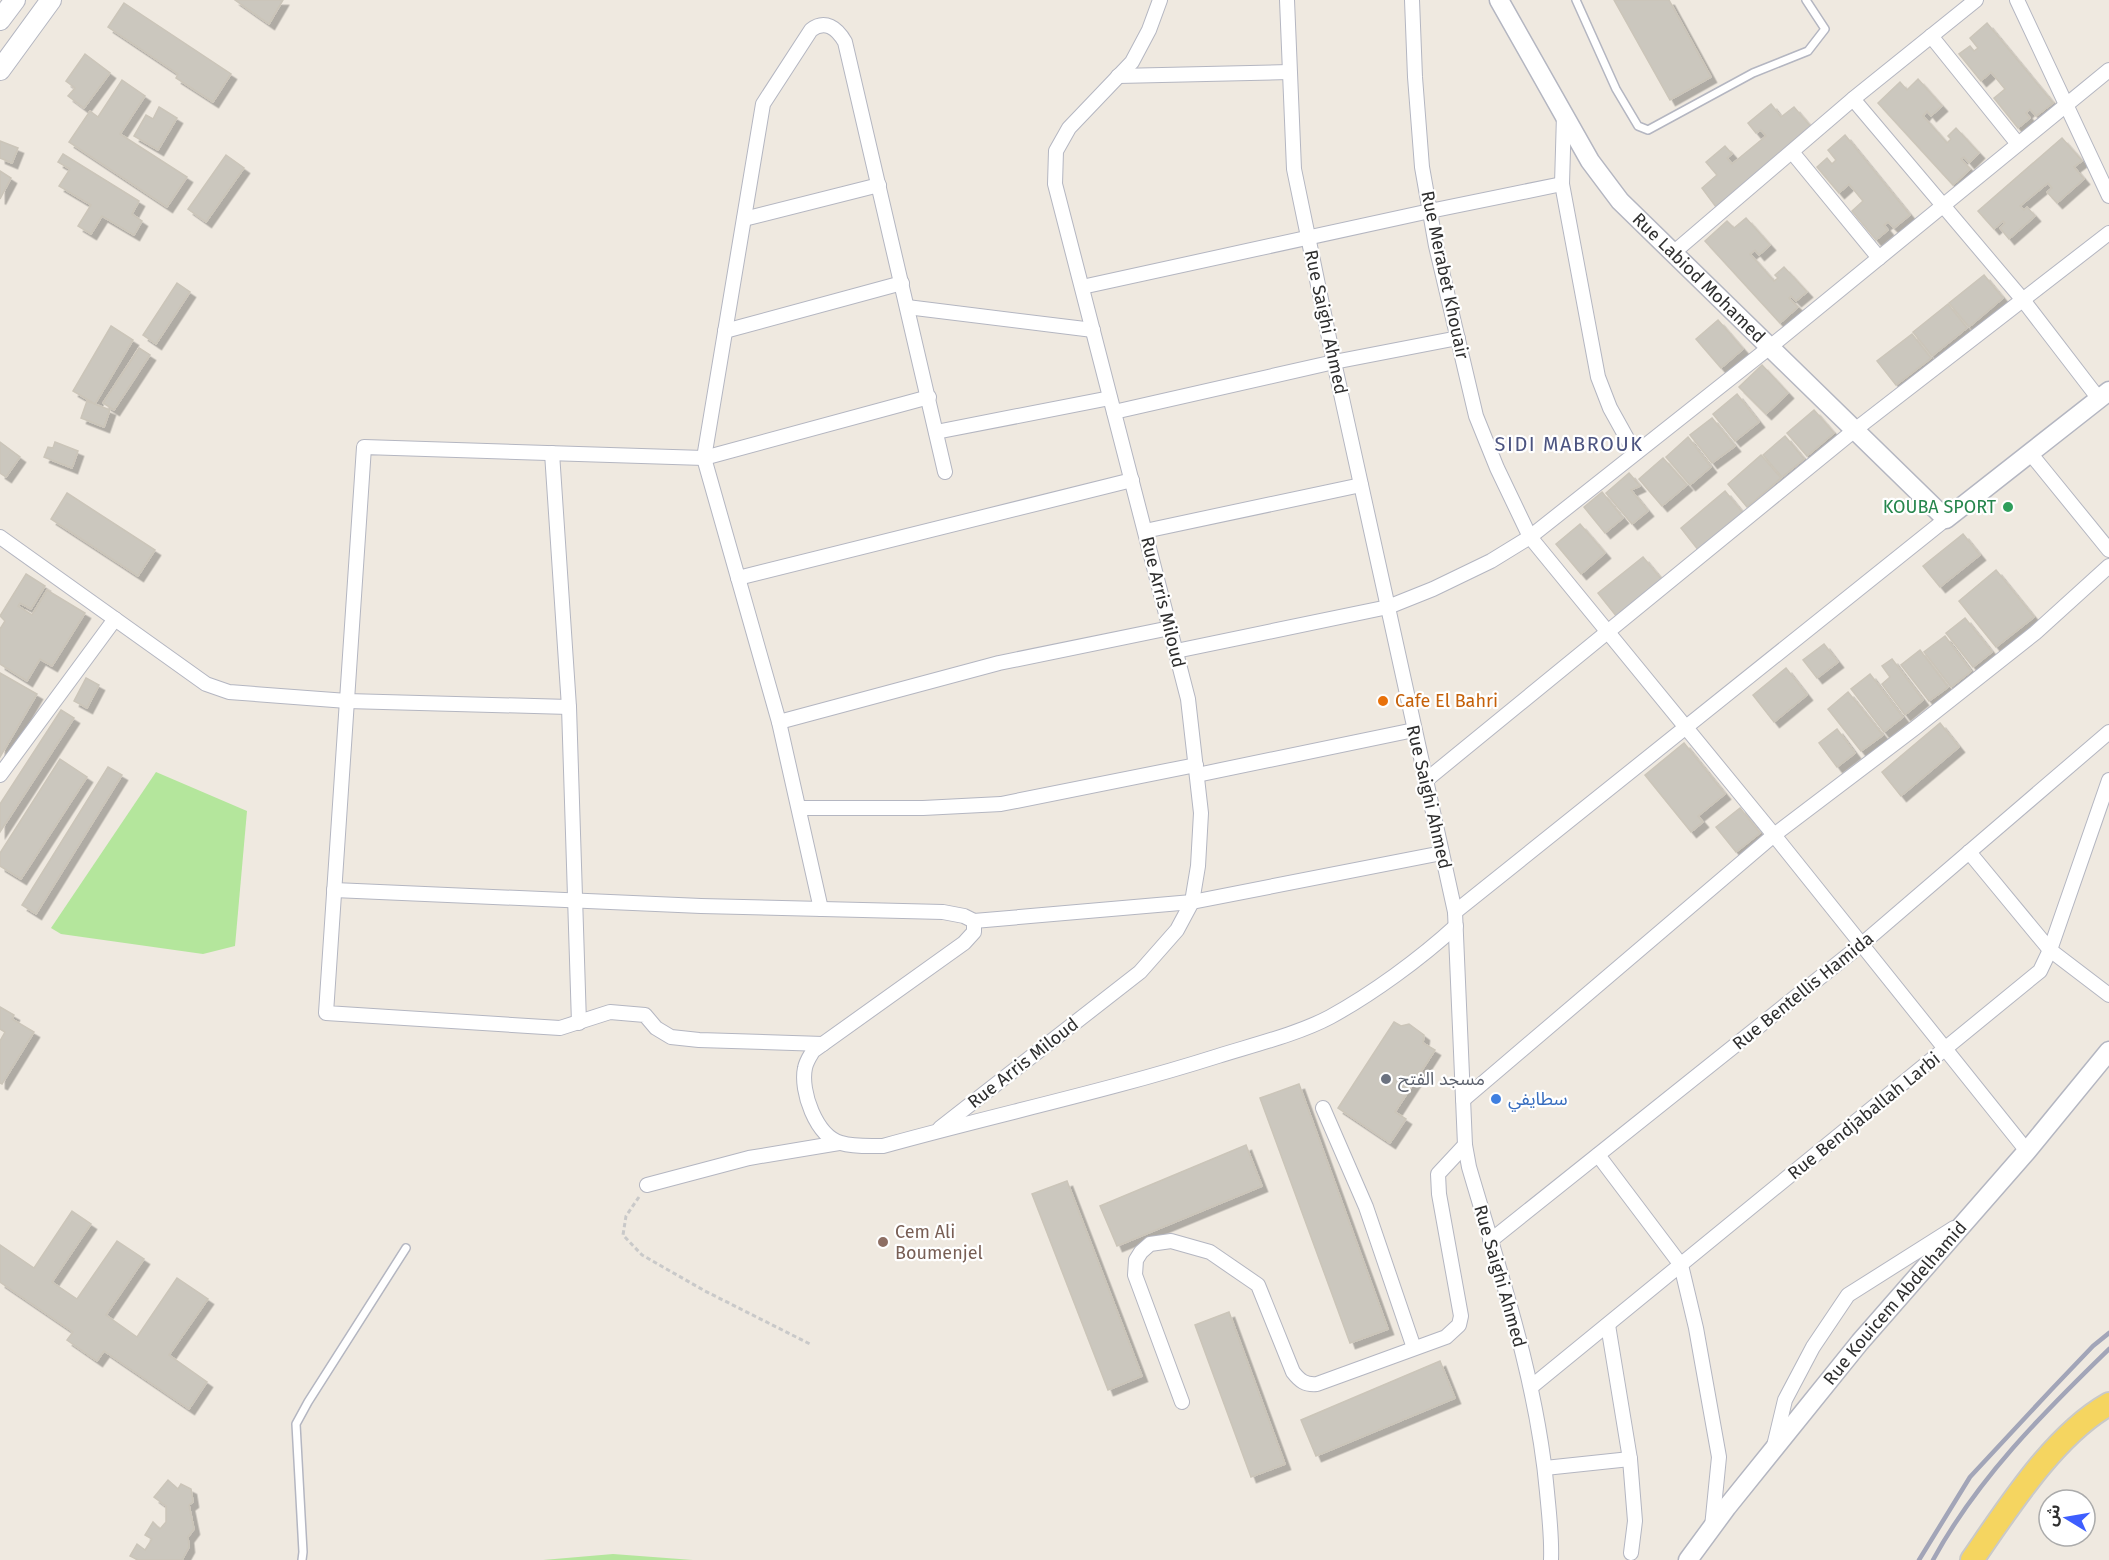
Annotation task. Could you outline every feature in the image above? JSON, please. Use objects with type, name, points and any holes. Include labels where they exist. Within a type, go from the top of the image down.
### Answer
[{"type":"main road","points":[[0,20],[15,0]]},
{"type":"main road","points":[[0,70],[51,0]]},
{"type":"main road","points":[[1972,1560],[2012,1502],[2054,1450],[2095,1412],[2109,1404]]},
{"type":"street","name":"Rue Arris Miloud","points":[[936,1131],[1140,972],[1177,930],[1192,902],[1198,866],[1201,813],[1188,699],[1055,184],[1056,151],[1070,128],[1132,62],[1149,30],[1160,0]]},
{"type":"street","name":"Rue Saighi Ahmed","points":[[1287,0],[1294,169],[1455,919],[1465,1145],[1469,1167],[1531,1388],[1545,1468],[1552,1546],[1551,1560]]},
{"type":"street","name":"Rue Merabet Khouair","points":[[1412,0],[1422,167],[1430,211],[1476,416],[1530,537],[1609,631],[2028,1151]]},
{"type":"street","name":"Rue Labiod Mohamed","points":[[1499,0],[1590,161],[1620,201],[1946,519]]},
{"type":"street","points":[[1673,253],[1853,99],[1976,0]]},
{"type":"street","points":[[2017,0],[2109,196]]},
{"type":"street","points":[[821,909],[779,722],[704,458],[763,104],[811,30],[818,24],[833,27],[845,42],[945,472]]},
{"type":"street","points":[[1931,36],[2018,144]]},
{"type":"street","points":[[1176,651],[1388,607],[1433,589],[1491,561],[1530,537],[1770,347],[2109,70]]},
{"type":"street","points":[[1118,76],[1289,72]]},
{"type":"street","points":[[647,1185],[749,1158],[839,1143],[864,1147],[883,1146],[1166,1072],[1268,1041],[1328,1018],[1376,988],[1439,942],[1455,919],[1685,727],[2104,395],[1853,99]]},
{"type":"street","points":[[1564,115],[1562,184],[1598,377],[1610,408],[1635,453]]},
{"type":"street","points":[[1792,152],[1879,258]]},
{"type":"street","points":[[1082,287],[1562,184]]},
{"type":"street","points":[[744,219],[879,185]]},
{"type":"street","points":[[1425,780],[1856,429],[2109,233]]},
{"type":"street","points":[[725,331],[902,283]]},
{"type":"street","points":[[907,307],[1093,330]]},
{"type":"street","points":[[936,432],[1112,405],[1458,338]]},
{"type":"street","points":[[823,1044],[699,1040],[671,1036],[656,1028],[645,1015],[610,1012],[560,1028],[326,1014],[364,447],[704,458],[928,397]]},
{"type":"street","points":[[552,453],[569,706],[579,1023]]},
{"type":"street","points":[[2030,453],[2109,550]]},
{"type":"street","points":[[738,578],[1132,480]]},
{"type":"street","points":[[1145,531],[1361,485]]},
{"type":"street","points":[[0,537],[206,684],[229,692],[347,701],[569,706]]},
{"type":"street","points":[[1463,1100],[1774,835],[2035,633],[2109,566]]},
{"type":"street","points":[[0,775],[115,619]]},
{"type":"street","points":[[779,722],[999,663],[1170,628]]},
{"type":"street","points":[[799,808],[923,808],[1001,804],[1414,730]]},
{"type":"street","name":"Rue Bentellis Hamida","points":[[1490,1241],[1862,944],[2109,732]]},
{"type":"street","name":"Rue Bendjaballah Larbi","points":[[1531,1388],[2040,971],[2050,950],[2109,780]]},
{"type":"street","points":[[1969,852],[2050,950],[2109,995]]},
{"type":"street","points":[[334,890],[943,912],[964,916],[974,921],[1192,902],[1442,853]]},
{"type":"street","points":[[839,1143],[815,1119],[804,1086],[805,1066],[813,1051],[964,943],[974,932],[974,921]]},
{"type":"street","name":"Rue Kouicem Abdelhamid","points":[[1688,1560],[1860,1342],[2028,1151],[2109,1051]]},
{"type":"street","points":[[1323,1108],[1366,1207],[1414,1348]]},
{"type":"street","points":[[1182,1402],[1135,1275],[1136,1260],[1141,1252],[1150,1244],[1171,1240],[1210,1252],[1258,1285],[1293,1372],[1308,1384],[1317,1384],[1446,1337],[1459,1325],[1461,1316],[1439,1194],[1438,1174],[1465,1145]]},
{"type":"street","points":[[1598,1155],[1681,1265],[1696,1328],[1719,1457],[1712,1527]]},
{"type":"street","points":[[1774,1449],[1785,1400],[1813,1347],[1848,1295],[1969,1219]]},
{"type":"street","points":[[1608,1325],[1630,1459],[1635,1521],[1631,1553]]},
{"type":"street","points":[[1545,1468],[1630,1459]]},
{"type":"lane","points":[[1576,0],[1616,89],[1638,126],[1648,130],[1753,73],[1808,51],[1825,29],[1806,0]]},
{"type":"lane","points":[[302,1560],[296,1424],[406,1248]]},
{"type":"path","points":[[647,1185],[626,1216],[623,1235],[642,1255],[705,1292],[812,1345]]},
{"type":"green space","points":[[156,772],[247,811],[235,946],[203,954],[61,934],[51,928]]},
{"type":"green space","points":[[613,1554],[693,1560],[543,1560]]},
{"type":"building","points":[[235,0],[283,0],[269,24]]},
{"type":"building","points":[[1614,0],[1669,0],[1711,77],[1670,100]]},
{"type":"building","points":[[124,3],[231,74],[213,102],[176,78],[178,74],[108,27]]},
{"type":"building","points":[[1987,23],[2053,103],[2036,116],[2030,109],[2026,113],[2030,118],[2018,128],[1994,98],[2005,89],[1991,72],[1981,81],[1959,54],[1970,46],[1974,51],[1978,48],[1970,38]]},
{"type":"building","points":[[85,54],[110,73],[84,108],[68,96],[75,88],[66,81]]},
{"type":"building","points":[[1918,79],[1942,106],[1931,116],[1927,111],[1923,116],[1947,143],[1951,139],[1948,136],[1956,128],[1979,153],[1969,163],[1964,157],[1961,159],[1970,169],[1953,185],[1878,103],[1900,82],[1907,90]]},
{"type":"building","points":[[122,80],[145,96],[120,134],[187,177],[167,207],[69,142],[90,111],[98,117]]},
{"type":"building","points":[[1771,104],[1781,117],[1794,107],[1810,126],[1716,207],[1702,188],[1717,175],[1706,162],[1725,146],[1732,154],[1727,158],[1732,164],[1766,136],[1761,130],[1756,133],[1748,123]]},
{"type":"building","points":[[159,107],[177,118],[158,150],[134,136],[146,115],[153,119]]},
{"type":"building","points":[[1845,135],[1910,215],[1894,228],[1888,222],[1884,225],[1888,230],[1876,240],[1852,211],[1863,201],[1849,184],[1839,193],[1817,167],[1827,158],[1832,164],[1836,160],[1828,150]]},
{"type":"building","points":[[2062,138],[2082,161],[2074,167],[2084,179],[2057,203],[2047,192],[2052,188],[2048,183],[2020,206],[2024,210],[2027,207],[2035,216],[2009,239],[2000,228],[2005,223],[2003,221],[1994,229],[1978,211]]},
{"type":"building","points":[[0,141],[18,148],[12,163],[0,158]]},
{"type":"building","points":[[63,154],[139,201],[132,214],[142,221],[134,235],[102,216],[91,234],[78,226],[91,205],[59,186],[70,169],[58,162]]},
{"type":"building","points":[[226,155],[244,168],[206,222],[188,209]]},
{"type":"building","points":[[0,171],[11,178],[0,199]]},
{"type":"building","points":[[1746,218],[1770,245],[1759,255],[1755,250],[1750,254],[1774,281],[1778,278],[1775,275],[1784,267],[1807,292],[1796,301],[1791,296],[1789,298],[1798,307],[1780,323],[1705,241],[1727,221],[1734,228]]},
{"type":"building","points":[[1984,275],[2003,298],[1969,327],[1949,303]]},
{"type":"building","points":[[177,283],[190,292],[156,344],[143,335]]},
{"type":"building","points":[[1948,304],[1967,328],[1932,356],[1913,332]]},
{"type":"building","points":[[1718,320],[1743,349],[1721,368],[1696,339]]},
{"type":"building","points":[[111,326],[133,340],[95,404],[73,391]]},
{"type":"building","points":[[1912,334],[1931,358],[1896,385],[1877,361]]},
{"type":"building","points":[[139,348],[150,355],[114,410],[103,403]]},
{"type":"building","points":[[1762,365],[1788,393],[1766,414],[1739,387]]},
{"type":"building","points":[[1737,394],[1759,422],[1735,441],[1713,414]]},
{"type":"building","points":[[87,401],[110,410],[104,427],[81,418]]},
{"type":"building","points":[[1814,410],[1834,433],[1807,456],[1787,433]]},
{"type":"building","points":[[1712,418],[1735,446],[1712,463],[1690,435]]},
{"type":"building","points":[[1785,436],[1804,459],[1782,477],[1763,455]]},
{"type":"building","points":[[1688,437],[1711,467],[1690,485],[1666,457]]},
{"type":"building","points":[[0,442],[20,457],[6,477],[0,473]]},
{"type":"building","points":[[55,442],[78,451],[72,468],[44,457],[48,447],[53,448]]},
{"type":"building","points":[[1761,455],[1781,478],[1747,507],[1728,484]]},
{"type":"building","points":[[1663,458],[1687,485],[1662,506],[1639,479]]},
{"type":"building","points":[[1629,473],[1640,486],[1631,490],[1648,511],[1632,524],[1606,493]]},
{"type":"building","points":[[1725,491],[1743,513],[1699,551],[1681,528]]},
{"type":"building","points":[[1602,492],[1623,518],[1605,533],[1584,507]]},
{"type":"building","points":[[67,493],[155,550],[138,576],[51,519]]},
{"type":"building","points":[[1580,524],[1605,553],[1581,574],[1556,544]]},
{"type":"building","points":[[1963,534],[1980,555],[1940,587],[1923,566]]},
{"type":"building","points":[[1643,557],[1662,580],[1617,617],[1598,593]]},
{"type":"building","points":[[1996,570],[2034,617],[1996,647],[1959,601]]},
{"type":"building","points":[[26,574],[45,586],[31,609],[20,603],[18,606],[32,615],[47,590],[85,613],[52,666],[40,659],[27,681],[0,664],[0,629],[5,621],[0,616]]},
{"type":"building","points":[[1965,618],[1992,652],[1973,667],[1946,633]]},
{"type":"building","points":[[1945,636],[1971,671],[1951,687],[1924,652]]},
{"type":"building","points":[[1824,644],[1838,662],[1817,678],[1803,660]]},
{"type":"building","points":[[1920,650],[1948,687],[1929,701],[1901,665]]},
{"type":"building","points":[[1892,659],[1923,700],[1905,715],[1882,684],[1890,677],[1882,666]]},
{"type":"building","points":[[1786,668],[1807,695],[1774,722],[1753,695]]},
{"type":"building","points":[[0,673],[37,694],[0,757]]},
{"type":"building","points":[[1870,674],[1903,717],[1884,732],[1851,689]]},
{"type":"building","points":[[86,678],[99,685],[87,708],[74,701]]},
{"type":"building","points":[[1848,692],[1883,735],[1861,751],[1828,709]]},
{"type":"building","points":[[61,710],[74,718],[0,832],[0,804]]},
{"type":"building","points":[[1940,723],[1959,747],[1901,796],[1882,772]]},
{"type":"building","points":[[1837,729],[1855,753],[1837,767],[1819,743]]},
{"type":"building","points":[[1684,743],[1725,794],[1698,816],[1703,822],[1691,832],[1645,775]]},
{"type":"building","points":[[60,759],[87,777],[21,879],[0,866],[0,853]]},
{"type":"building","points":[[108,767],[122,775],[36,914],[22,905]]},
{"type":"building","points":[[1740,808],[1760,833],[1736,852],[1716,827]]},
{"type":"building","points":[[0,1007],[14,1015],[12,1019],[34,1032],[2,1084],[0,1083],[0,1041],[5,1032],[0,1029]]},
{"type":"building","name":"مسجد الفتح","points":[[1394,1022],[1401,1026],[1409,1024],[1424,1035],[1423,1043],[1435,1050],[1395,1112],[1406,1119],[1390,1143],[1338,1108]]},
{"type":"building","points":[[1299,1084],[1388,1329],[1350,1343],[1260,1098]]},
{"type":"building","points":[[1246,1145],[1262,1186],[1117,1246],[1100,1206]]},
{"type":"building","points":[[1067,1181],[1142,1376],[1108,1390],[1032,1194]]},
{"type":"building","points":[[72,1211],[91,1224],[52,1282],[77,1299],[117,1241],[144,1259],[106,1315],[137,1337],[177,1278],[208,1299],[169,1355],[207,1382],[189,1409],[104,1351],[97,1361],[67,1340],[73,1332],[0,1282],[0,1245],[34,1268]]},
{"type":"building","points":[[1229,1312],[1285,1464],[1251,1477],[1195,1325]]},
{"type":"building","points":[[1440,1361],[1455,1398],[1316,1456],[1301,1420]]},
{"type":"building","points":[[168,1480],[178,1489],[181,1484],[191,1489],[193,1502],[189,1505],[194,1529],[188,1537],[189,1547],[182,1560],[138,1560],[130,1556],[137,1544],[145,1550],[152,1539],[145,1535],[153,1522],[160,1529],[166,1522],[166,1506],[154,1497]]},
{"type":"railway","points":[[1919,1560],[1970,1477],[2093,1346],[2109,1333]]},
{"type":"railway","points":[[1933,1560],[1951,1530],[1991,1474],[2036,1422],[2109,1349]]},
{"type":"place","name":"KOUBA SPORT","points":[[2008,507]]},
{"type":"place","name":"Cafe El Bahri","points":[[1383,701]]},
{"type":"place","name":"مسجد الفتح","points":[[1386,1079]]},
{"type":"place","name":"سطايفي","points":[[1496,1099]]},
{"type":"place","name":"Cem Ali Boumenjel","points":[[883,1242]]},
{"type":"district","name":"SIDI MABROUK","points":[[1569,444]]}]
